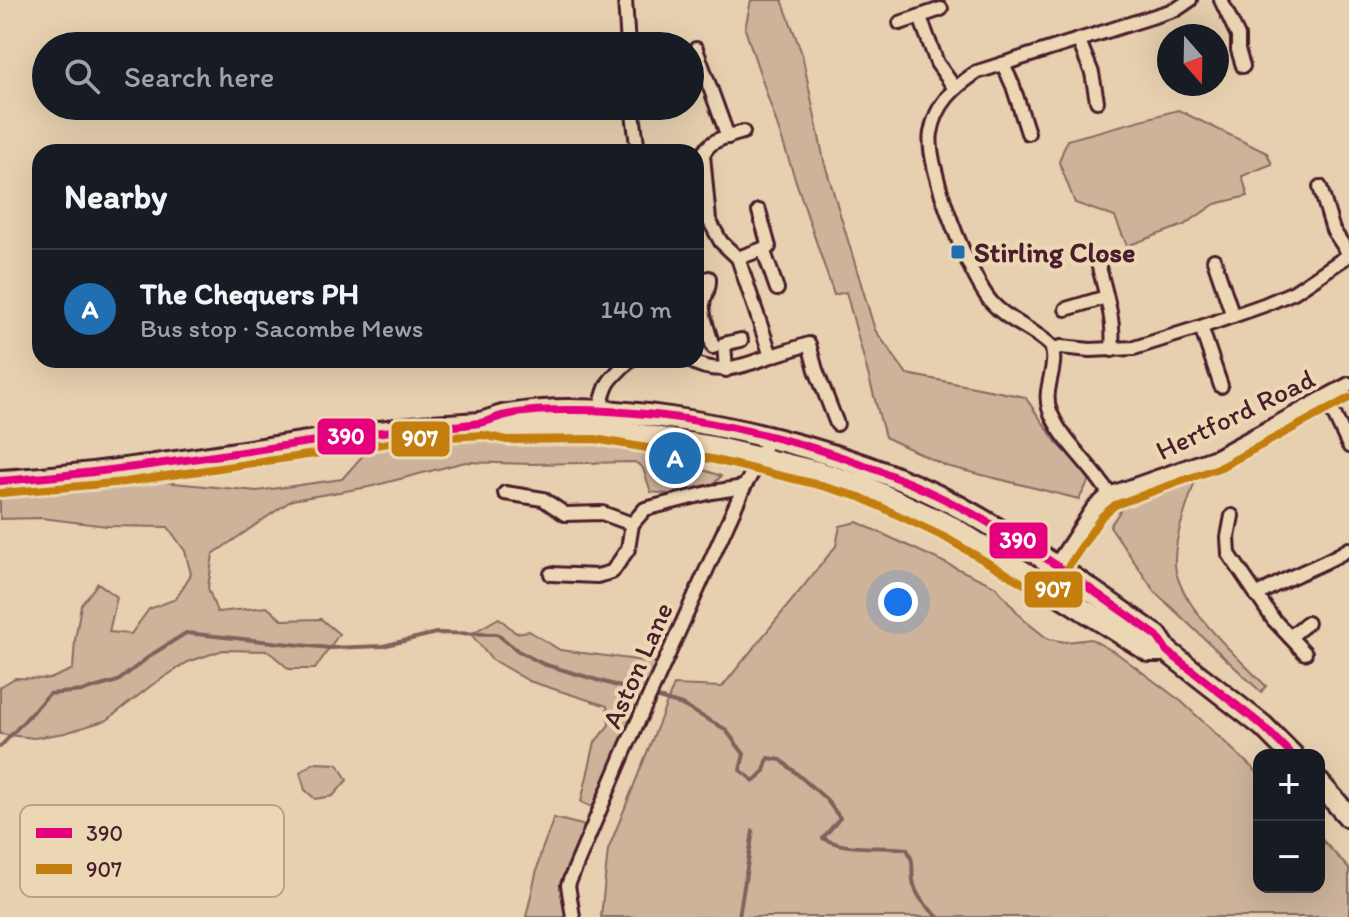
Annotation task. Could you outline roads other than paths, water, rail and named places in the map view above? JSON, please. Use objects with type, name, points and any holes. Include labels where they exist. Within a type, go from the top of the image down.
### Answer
[{"type":"highway","points":[[0,481],[123,470],[415,427],[484,423],[505,415],[528,413],[598,420],[864,486],[952,527],[1110,603],[1157,636],[1167,651],[1263,726],[1286,749]]},
{"type":"highway","points":[[598,420],[645,414],[767,437],[854,463],[916,487],[978,517],[1049,575],[1087,612],[1149,651],[1167,651]]},
{"type":"highway","points":[[1325,790],[1349,817]]},
{"type":"street","points":[[625,0],[627,32]]},
{"type":"street","points":[[1053,349],[992,304],[975,277],[931,158],[930,134],[938,108],[954,87],[977,72],[1177,9],[1190,0]]},
{"type":"street","points":[[1221,0],[1238,36],[1243,66]]},
{"type":"street","points":[[900,23],[941,9]]},
{"type":"street","points":[[920,17],[937,63],[954,87]]},
{"type":"street","points":[[1079,41],[1098,71],[1097,101]]},
{"type":"street","points":[[1003,64],[1028,133]]},
{"type":"street","points":[[704,71],[728,137]]},
{"type":"street","points":[[634,120],[637,144]]},
{"type":"street","points":[[704,158],[706,147],[743,132]]},
{"type":"street","points":[[704,175],[712,228],[738,258],[771,356]]},
{"type":"street","points":[[1053,349],[1134,348],[1233,316],[1294,292],[1349,254],[1333,230],[1320,187]]},
{"type":"street","points":[[738,258],[769,247],[759,211]]},
{"type":"street","points":[[763,249],[777,289]]},
{"type":"street","points":[[1214,260],[1233,316]]},
{"type":"street","points":[[1098,263],[1112,320],[1112,350]]},
{"type":"street","points":[[704,298],[710,290],[709,278]]},
{"type":"street","points":[[1204,286],[1220,282]]},
{"type":"street","points":[[1066,309],[1106,297]]},
{"type":"street","points":[[704,312],[726,370]]},
{"type":"street","points":[[1201,327],[1219,360],[1221,386]]},
{"type":"street","points":[[704,351],[741,340]]},
{"type":"street","points":[[704,366],[726,370],[809,344],[837,424]]},
{"type":"street","points":[[1053,349],[1048,394],[1050,408],[1063,432],[1109,494]]},
{"type":"street","points":[[598,420],[604,386],[621,368]]},
{"type":"street","name":"Hertford Road","points":[[1049,575],[1093,508],[1109,494],[1216,456],[1349,384]]},
{"type":"street","points":[[1326,397],[1349,446]]},
{"type":"street","name":"Aston Lane","points":[[573,917],[568,885],[625,750],[744,487],[761,458],[767,437]]},
{"type":"street","points":[[543,499],[550,486]]},
{"type":"street","points":[[551,574],[597,576],[612,572],[628,549],[632,524],[645,509],[744,487]]},
{"type":"street","points":[[505,493],[543,499],[565,514],[602,513],[632,524]]},
{"type":"street","points":[[1232,516],[1229,554],[1257,596],[1305,653]]},
{"type":"street","points":[[1257,596],[1272,585],[1321,565],[1349,549]]},
{"type":"street","points":[[1215,559],[1229,554]]},
{"type":"street","points":[[1290,637],[1307,623]]},
{"type":"waterway","points":[[0,747],[49,694],[83,691],[118,681],[186,633],[329,648],[383,646],[436,633],[497,634],[518,651],[543,664],[682,705],[725,729],[744,754],[740,770],[754,781],[764,771],[768,758],[781,760],[826,799],[840,818],[823,838],[853,847],[907,849],[916,891],[938,917]]},
{"type":"waterway","points":[[739,917],[753,831]]},
{"type":"place","name":"Stirling Close","points":[[958,252]]},
{"type":"place","name":"The Chequers PH","points":[[675,458]]}]
